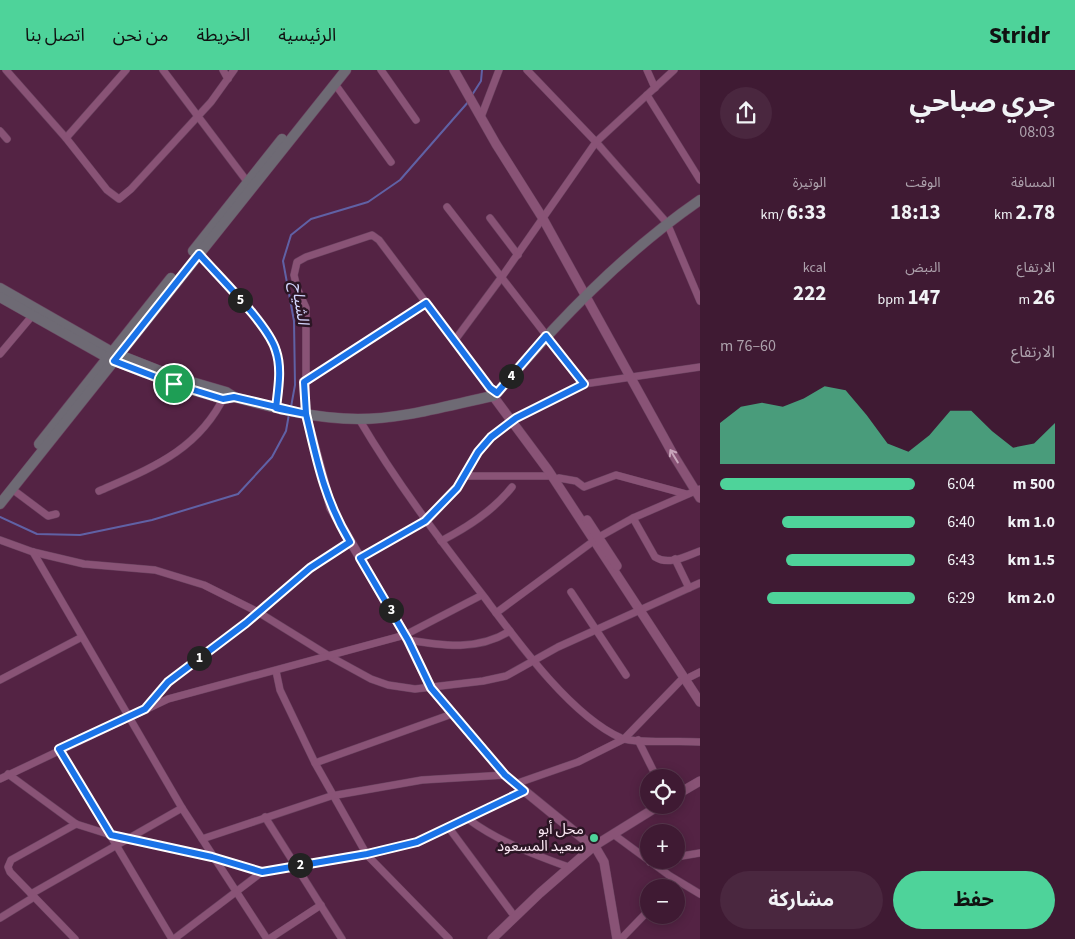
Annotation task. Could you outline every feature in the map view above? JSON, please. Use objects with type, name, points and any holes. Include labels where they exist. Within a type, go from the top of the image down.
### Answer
[{"type":"main road","points":[[0,504],[113,356],[199,254],[338,70]]},
{"type":"main road","points":[[0,494],[250,185],[346,70]]},
{"type":"main road","points":[[0,297],[32,316],[174,384],[303,414],[358,419],[417,412],[493,392],[585,296],[667,223],[700,200]]},
{"type":"main road","points":[[0,288],[113,356]]},
{"type":"street","points":[[6,70],[66,138],[107,190],[119,199],[131,190],[197,116],[234,70]]},
{"type":"street","points":[[66,138],[126,70]]},
{"type":"street","points":[[162,70],[250,185]]},
{"type":"street","points":[[223,70],[228,79]]},
{"type":"street","points":[[381,70],[416,120]]},
{"type":"street","points":[[454,70],[542,216],[630,377],[698,493],[686,494],[633,518],[596,539],[496,613]]},
{"type":"street","points":[[481,117],[498,70]]},
{"type":"street","points":[[527,70],[596,142],[667,223],[700,301]]},
{"type":"street","points":[[647,70],[655,88]]},
{"type":"street","points":[[454,340],[501,278],[542,216],[596,142],[674,70]]},
{"type":"street","points":[[336,84],[392,162]]},
{"type":"street","points":[[647,96],[700,180]]},
{"type":"street","points":[[0,131],[7,139]]},
{"type":"street","points":[[447,207],[584,384]]},
{"type":"street","points":[[490,218],[518,254]]},
{"type":"street","points":[[617,939],[604,862],[594,846],[505,775],[431,688],[407,637],[338,523],[325,492],[303,414],[306,308],[297,288],[294,275],[295,268],[300,260],[375,235],[555,477],[641,610],[700,694]]},
{"type":"street","points":[[199,254],[246,306],[276,348],[278,409]]},
{"type":"street","points":[[304,382],[426,303]]},
{"type":"street","points":[[0,354],[32,316]]},
{"type":"street","points":[[360,558],[425,521],[466,476],[485,443],[514,420],[584,384],[700,367]]},
{"type":"street","points":[[99,490],[152,468],[176,454],[207,423],[228,396]]},
{"type":"street","points":[[358,419],[390,471],[425,521],[533,660],[555,684],[594,720],[624,739],[700,742]]},
{"type":"street","points":[[466,476],[555,477],[576,481],[584,487],[616,475],[686,494]]},
{"type":"street","points":[[440,541],[468,527],[502,500],[512,488]]},
{"type":"street","points":[[12,489],[48,516],[56,514]]},
{"type":"street","points":[[633,518],[655,557],[661,561],[675,559],[700,551]]},
{"type":"street","points":[[0,540],[33,552],[84,564],[165,572],[204,585],[258,612],[329,656],[371,679],[403,688],[431,688],[497,679],[515,672],[533,660],[700,583]]},
{"type":"street","points":[[145,709],[168,682],[258,612],[310,568],[350,542]]},
{"type":"street","points":[[33,552],[182,808],[234,891],[268,939],[321,905]]},
{"type":"street","points":[[675,559],[689,588]]},
{"type":"street","points":[[572,592],[626,675]]},
{"type":"street","points":[[0,779],[59,749],[182,694],[407,637],[482,595]]},
{"type":"street","points":[[407,637],[441,646],[465,646],[493,640],[510,631]]},
{"type":"street","points":[[0,680],[82,637]]},
{"type":"street","points":[[276,671],[280,690],[331,796],[367,854],[448,939]]},
{"type":"street","points":[[515,784],[578,762],[624,739],[687,677],[700,672]]},
{"type":"street","points":[[687,677],[700,702]]},
{"type":"street","points":[[315,763],[452,714]]},
{"type":"street","points":[[638,740],[652,769]]},
{"type":"street","points":[[59,749],[173,939],[234,891],[262,872],[367,854],[417,842],[524,791]]},
{"type":"street","points":[[8,774],[76,824],[126,839],[212,857],[262,872]]},
{"type":"street","points":[[202,839],[331,796],[422,780],[505,775]]},
{"type":"street","points":[[685,790],[700,781]]},
{"type":"street","points":[[0,918],[116,845],[182,808]]},
{"type":"street","points":[[492,939],[568,867],[594,846],[645,814]]},
{"type":"street","points":[[265,817],[342,939]]},
{"type":"street","points":[[468,819],[497,838],[527,852],[568,867]]},
{"type":"street","points":[[76,824],[9,862],[8,869],[76,939]]},
{"type":"street","points":[[449,828],[515,917]]},
{"type":"street","points":[[613,834],[640,854]]},
{"type":"street","points":[[685,856],[700,853]]},
{"type":"street","points":[[661,869],[676,879]]},
{"type":"street","points":[[685,884],[700,894]]},
{"type":"street","points":[[621,939],[640,919]]},
{"type":"waterway","name":"الشياح","points":[[472,95],[481,81],[482,70]]},
{"type":"waterway","name":"الشياح","points":[[291,407],[295,385],[294,321],[283,261],[291,235],[311,219],[368,202],[400,180],[469,101]]},
{"type":"waterway","name":"الشياح","points":[[0,517],[37,534],[80,535],[152,520],[238,494],[272,457],[286,431],[289,414]]},
{"type":"place","name":"محل أبو سعيد المسعود","points":[[594,838]]},
{"type":"route","points":[[174,384],[114,361],[199,254],[246,306],[276,348],[278,383],[276,408],[280,409],[306,414],[304,382],[426,303],[490,388],[497,393],[546,336],[584,384],[516,418],[491,437],[478,452],[466,476],[457,488],[425,521],[360,558],[408,640],[431,688],[474,741],[505,775],[524,791],[495,807],[417,842],[367,854],[262,872],[212,857],[111,835],[59,749],[130,718],[145,709],[168,682],[246,623],[310,568],[350,542],[338,523],[325,492],[306,414],[276,408],[234,397],[223,399],[209,396],[174,384]]}]
